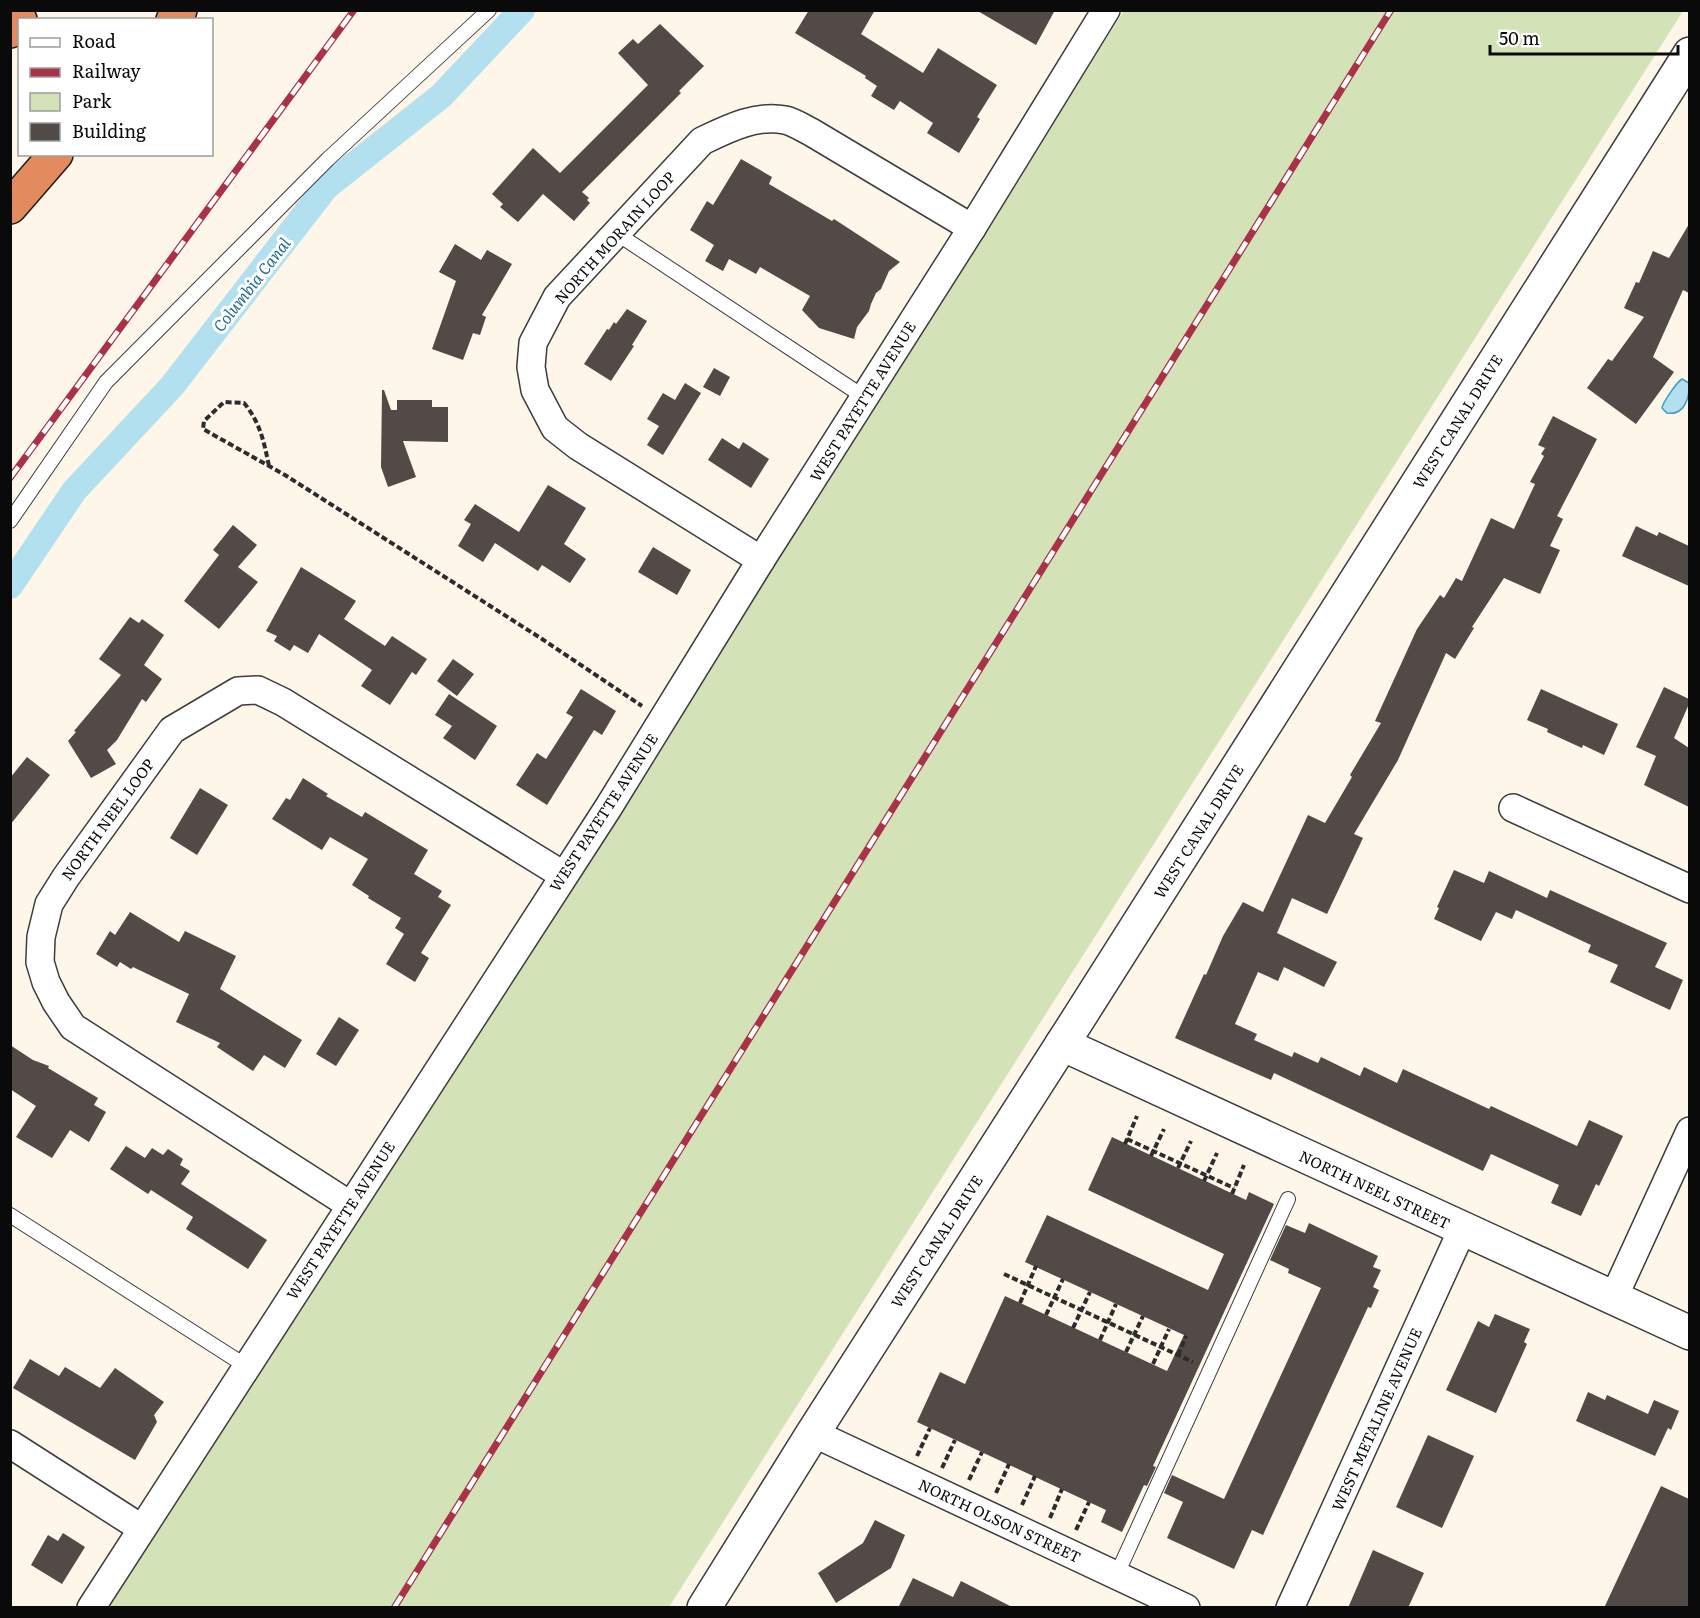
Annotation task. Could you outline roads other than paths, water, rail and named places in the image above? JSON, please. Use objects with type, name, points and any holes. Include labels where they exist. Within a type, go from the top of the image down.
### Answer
[{"type":"highway","points":[[10,207],[54,156]]},
{"type":"street","name":"WEST PAYETTE AVENUE","points":[[91,1608],[608,808],[1106,10]]},
{"type":"street","name":"WEST CANAL DRIVE","points":[[704,1608],[1689,54]]},
{"type":"street","name":"NORTH MORAIN LOOP","points":[[761,560],[578,446],[555,428],[535,390],[531,367],[533,344],[556,297],[702,141],[726,129],[755,120],[785,120],[812,132],[972,228]]},
{"type":"street","name":"NORTH NEEL LOOP","points":[[350,1205],[73,1027],[56,1002],[46,982],[40,962],[41,937],[49,904],[66,877],[172,730],[238,691],[258,690],[283,702],[563,875]]},
{"type":"street","points":[[1513,808],[1689,889]]},
{"type":"street","name":"NORTH NEEL STREET","points":[[1062,1044],[1461,1230],[1689,1333]]},
{"type":"street","points":[[1613,1299],[1689,1131]]},
{"type":"street","name":"WEST METALINE AVENUE","points":[[1290,1608],[1461,1230]]},
{"type":"street","name":"NORTH OLSON STREET","points":[[813,1433],[1186,1608]]},
{"type":"street","points":[[10,1444],[141,1528]]},
{"type":"lane","points":[[10,521],[106,382],[328,159],[489,10]]},
{"type":"lane","points":[[616,233],[864,397]]},
{"type":"lane","points":[[1117,1574],[1288,1199]]},
{"type":"lane","points":[[10,1215],[246,1366]]},
{"type":"water","points":[[1682,379],[1689,383],[1685,405],[1678,412],[1667,413],[1662,408],[1663,405]]},
{"type":"waterway","name":"Columbia Canal","points":[[10,586],[74,491],[172,386],[326,187],[441,96],[522,10]]},
{"type":"railway","points":[[10,478],[354,10]]},
{"type":"railway","points":[[394,1608],[1391,10]]}]
